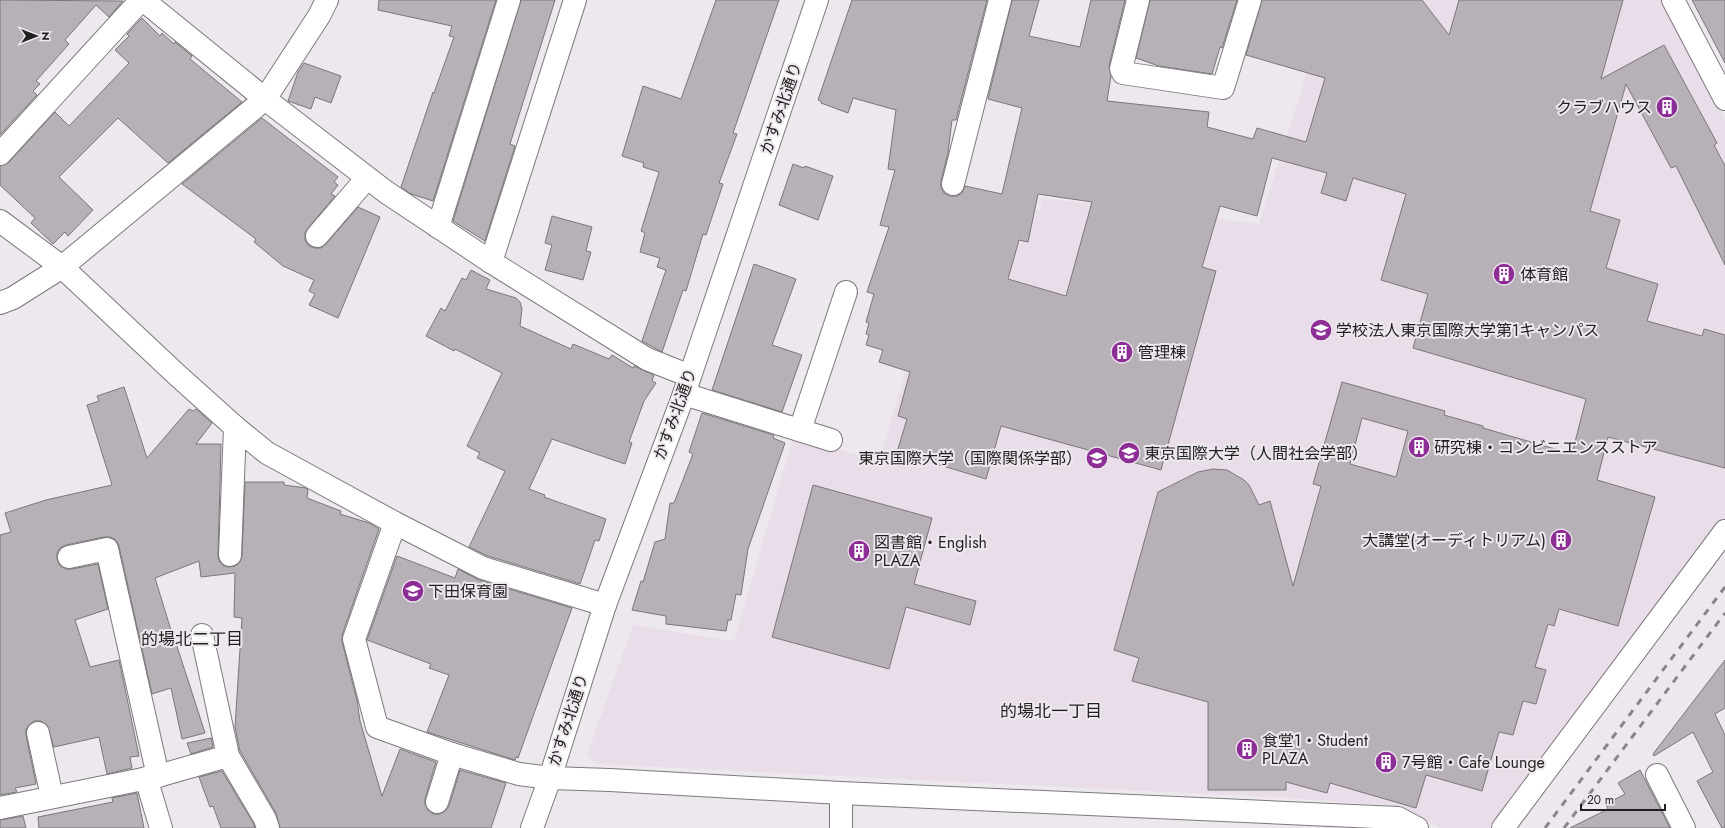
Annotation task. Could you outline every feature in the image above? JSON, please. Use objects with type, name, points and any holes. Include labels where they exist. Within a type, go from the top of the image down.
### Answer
[{"type":"street","points":[[0,154],[142,0],[265,99],[367,178],[491,262],[687,385],[800,430],[832,440]]},
{"type":"street","points":[[0,303],[13,298],[62,266],[265,99],[319,16],[327,0]]},
{"type":"street","points":[[438,227],[509,0]]},
{"type":"street","points":[[491,262],[575,0]]},
{"type":"street","name":"かすみ北通り","points":[[532,828],[550,778],[605,605],[687,385],[817,0]]},
{"type":"street","points":[[953,184],[1000,0]]},
{"type":"street","points":[[1138,0],[1121,69],[1123,72],[1223,88],[1250,0]]},
{"type":"street","points":[[1673,0],[1725,99]]},
{"type":"street","points":[[317,236],[367,178]]},
{"type":"street","points":[[0,221],[62,266],[235,427],[267,453],[395,523],[483,568],[605,605]]},
{"type":"street","points":[[800,430],[846,292]]},
{"type":"street","points":[[230,555],[235,427]]},
{"type":"street","points":[[395,523],[354,639],[377,727],[452,754],[519,774],[550,778],[1074,802],[1209,819],[1398,818],[1417,828]]},
{"type":"street","points":[[1503,828],[1725,531]]},
{"type":"street","points":[[69,557],[107,549],[161,828]]},
{"type":"street","points":[[202,636],[228,756],[265,819],[268,828]]},
{"type":"street","points":[[38,733],[52,797]]},
{"type":"street","points":[[437,802],[452,754]]},
{"type":"street","points":[[0,808],[152,777],[228,756]]},
{"type":"street","points":[[1657,775],[1684,828]]},
{"type":"street","points":[[841,792],[841,828]]},
{"type":"shaded area","name":"学校法人東京国際大学第1キャンパス","points":[[1330,0],[1661,0],[1725,119],[1725,518],[1494,828],[1441,828],[1398,806],[1290,798],[595,764],[587,755],[633,625],[734,641],[794,435],[879,462],[956,198],[1011,205],[1040,211],[1041,198],[1259,224]]},
{"type":"building","points":[[0,0],[123,1],[109,17],[96,5],[65,40],[69,44],[36,81],[40,84],[33,91],[37,95],[0,135]]},
{"type":"building","points":[[379,0],[496,0],[433,201],[411,194],[401,187],[433,92],[434,93],[454,37],[449,36],[452,26],[378,10]]},
{"type":"building","points":[[521,0],[555,0],[510,144],[515,146],[485,241],[453,221]]},
{"type":"building","points":[[716,0],[779,0],[733,133],[737,134],[719,183],[723,184],[706,235],[703,234],[686,291],[683,290],[662,352],[642,341],[666,270],[657,267],[660,258],[640,252],[645,233],[641,231],[659,172],[643,167],[644,163],[622,156],[643,86],[681,99]]},
{"type":"building","points":[[852,0],[987,0],[956,120],[952,120],[948,153],[941,181],[941,188],[944,193],[950,196],[957,196],[962,193],[965,186],[1002,194],[1022,108],[988,99],[1012,0],[1039,0],[1029,36],[1080,47],[1091,0],[1125,0],[1109,66],[1111,76],[1107,101],[1209,112],[1207,127],[1253,139],[1257,128],[1306,142],[1325,78],[1246,55],[1262,0],[1422,0],[1449,35],[1459,0],[1623,0],[1601,79],[1664,45],[1717,143],[1714,145],[1725,166],[1725,265],[1676,166],[1671,168],[1626,84],[1590,211],[1620,220],[1606,268],[1658,284],[1647,321],[1702,336],[1704,329],[1725,335],[1725,468],[1608,437],[1597,480],[1655,497],[1618,626],[1559,609],[1554,626],[1548,624],[1535,667],[1546,670],[1536,704],[1523,701],[1513,735],[1499,732],[1482,791],[1426,775],[1416,808],[1330,783],[1327,793],[1286,782],[1286,790],[1208,790],[1208,702],[1132,681],[1139,658],[1114,650],[1158,492],[1198,472],[1213,469],[1227,470],[1244,480],[1249,485],[1259,505],[1270,501],[1293,586],[1321,486],[1313,484],[1342,382],[1445,411],[1444,415],[1572,454],[1586,399],[1413,348],[1428,294],[1381,280],[1406,194],[1353,178],[1346,201],[1321,193],[1327,173],[1272,158],[1257,216],[1220,206],[1202,267],[1216,271],[1161,470],[1001,426],[986,479],[897,452],[907,419],[898,416],[910,372],[879,362],[883,350],[866,345],[869,335],[866,334],[869,323],[866,322],[874,294],[867,292],[889,227],[880,225],[895,170],[888,169],[896,110],[853,98],[848,113],[821,103],[821,101],[818,100]],"holes":[[[1038,194],[1092,202],[1066,296],[1008,279],[1019,240],[1028,242]],[[1362,418],[1408,431],[1396,477],[1350,464]]]},
{"type":"building","points":[[1150,0],[1237,0],[1212,74],[1159,66],[1136,58]]},
{"type":"building","points":[[1692,0],[1725,0],[1725,63]]},
{"type":"building","points":[[142,18],[160,36],[162,33],[174,44],[175,42],[192,56],[190,59],[242,102],[168,163],[118,118],[59,177],[93,210],[68,236],[65,232],[53,244],[31,223],[35,218],[0,185],[0,166],[9,162],[55,112],[69,126],[129,63],[115,50],[129,36],[127,34]]},
{"type":"building","points":[[304,63],[341,76],[331,103],[315,97],[311,109],[288,101],[298,72]]},
{"type":"building","points":[[262,118],[338,177],[334,182],[338,185],[331,194],[335,196],[305,233],[305,240],[309,246],[321,248],[358,207],[380,217],[338,318],[309,305],[315,294],[309,291],[314,280],[283,266],[254,242],[256,239],[182,184]]},
{"type":"building","points":[[793,164],[804,168],[805,166],[833,176],[818,220],[779,205]]},
{"type":"building","points":[[552,216],[592,227],[586,251],[591,252],[583,280],[545,270],[552,245],[545,243]]},
{"type":"building","points":[[754,264],[796,279],[772,345],[802,355],[782,412],[712,390]]},
{"type":"building","points":[[471,270],[490,280],[486,289],[516,298],[520,302],[522,309],[520,326],[571,349],[573,344],[609,359],[612,355],[633,368],[634,366],[654,375],[652,381],[656,383],[644,401],[629,442],[632,443],[625,464],[552,439],[529,489],[545,495],[544,497],[606,519],[599,541],[595,540],[580,584],[488,556],[469,547],[505,471],[477,458],[480,453],[467,446],[502,373],[455,349],[454,351],[426,336],[441,308],[445,311],[462,278],[466,280]]},
{"type":"building","points":[[124,387],[147,458],[189,409],[193,411],[196,409],[212,423],[196,444],[221,444],[218,555],[219,561],[224,566],[235,566],[240,562],[242,556],[245,482],[284,482],[284,485],[306,488],[308,490],[307,498],[341,511],[340,514],[369,523],[379,529],[342,635],[342,642],[357,700],[360,721],[382,796],[400,749],[436,762],[425,799],[425,804],[428,810],[433,814],[440,814],[449,806],[460,770],[506,783],[491,828],[280,828],[276,813],[240,751],[235,727],[242,618],[234,617],[235,573],[201,577],[199,561],[155,578],[205,733],[182,739],[171,688],[152,694],[119,546],[116,540],[110,537],[66,545],[60,548],[57,553],[57,559],[60,566],[66,569],[98,564],[108,609],[75,620],[90,667],[119,660],[139,756],[130,757],[132,768],[107,774],[99,737],[54,747],[47,725],[41,721],[35,721],[26,729],[26,735],[36,784],[15,788],[17,792],[0,795],[0,535],[11,532],[5,513],[46,500],[112,485],[87,405],[99,401],[97,396]]},
{"type":"building","points":[[702,413],[774,435],[773,438],[785,443],[748,549],[741,595],[736,594],[731,620],[728,620],[726,631],[666,624],[666,616],[632,610],[641,581],[643,582],[655,542],[665,539],[670,503],[674,503],[693,454],[689,452]]},
{"type":"building","name":"図書館・English PLAZA","points":[[813,485],[932,518],[914,584],[976,601],[970,625],[906,607],[889,669],[772,637]]},
{"type":"building","points":[[397,556],[455,578],[458,569],[479,580],[572,608],[518,758],[516,757],[515,760],[427,732],[449,675],[429,668],[431,664],[367,640]]},
{"type":"building","points":[[1725,660],[1725,708],[1715,714],[1725,735],[1725,828],[1722,828],[1697,781],[1713,772],[1693,732],[1654,756],[1653,754]]},
{"type":"building","points":[[211,738],[213,747],[191,754],[187,743]]},
{"type":"building","points":[[1640,770],[1670,828],[1570,828],[1608,809],[1606,804],[1625,794],[1618,783]]},
{"type":"building","points":[[222,771],[255,828],[221,828],[213,806],[210,807],[199,777]]},
{"type":"building","points":[[137,793],[144,828],[39,828],[38,817],[113,802],[112,798]]},
{"type":"building","points":[[23,816],[26,828],[0,828],[0,820]]},
{"type":"railway","points":[[1545,828],[1725,587]]},
{"type":"railway","points":[[1564,828],[1725,613]]},
{"type":"place","name":"クラブハウス","points":[[1667,107]]},
{"type":"place","name":"体育館","points":[[1504,274]]},
{"type":"place","name":"学校法人東京国際大学第1キャンパス","points":[[1321,330]]},
{"type":"place","name":"管理棟","points":[[1122,352]]},
{"type":"place","name":"研究棟・コンビニエンスストア","points":[[1419,447]]},
{"type":"place","name":"東京国際大学（人間社会学部）","points":[[1129,453]]},
{"type":"place","name":"東京国際大学（国際関係学部）","points":[[1097,458]]},
{"type":"place","name":"大講堂(オーディトリアム)","points":[[1561,540]]},
{"type":"place","name":"図書館・English PLAZA","points":[[859,551]]},
{"type":"place","name":"下田保育園","points":[[413,591]]},
{"type":"place","name":"食堂1・Student PLAZA","points":[[1247,749]]},
{"type":"place","name":"7号館・Cafe Lounge","points":[[1386,762]]},
{"type":"district","name":"的場北二丁目","points":[[192,639]]},
{"type":"district","name":"的場北一丁目","points":[[1051,711]]}]
